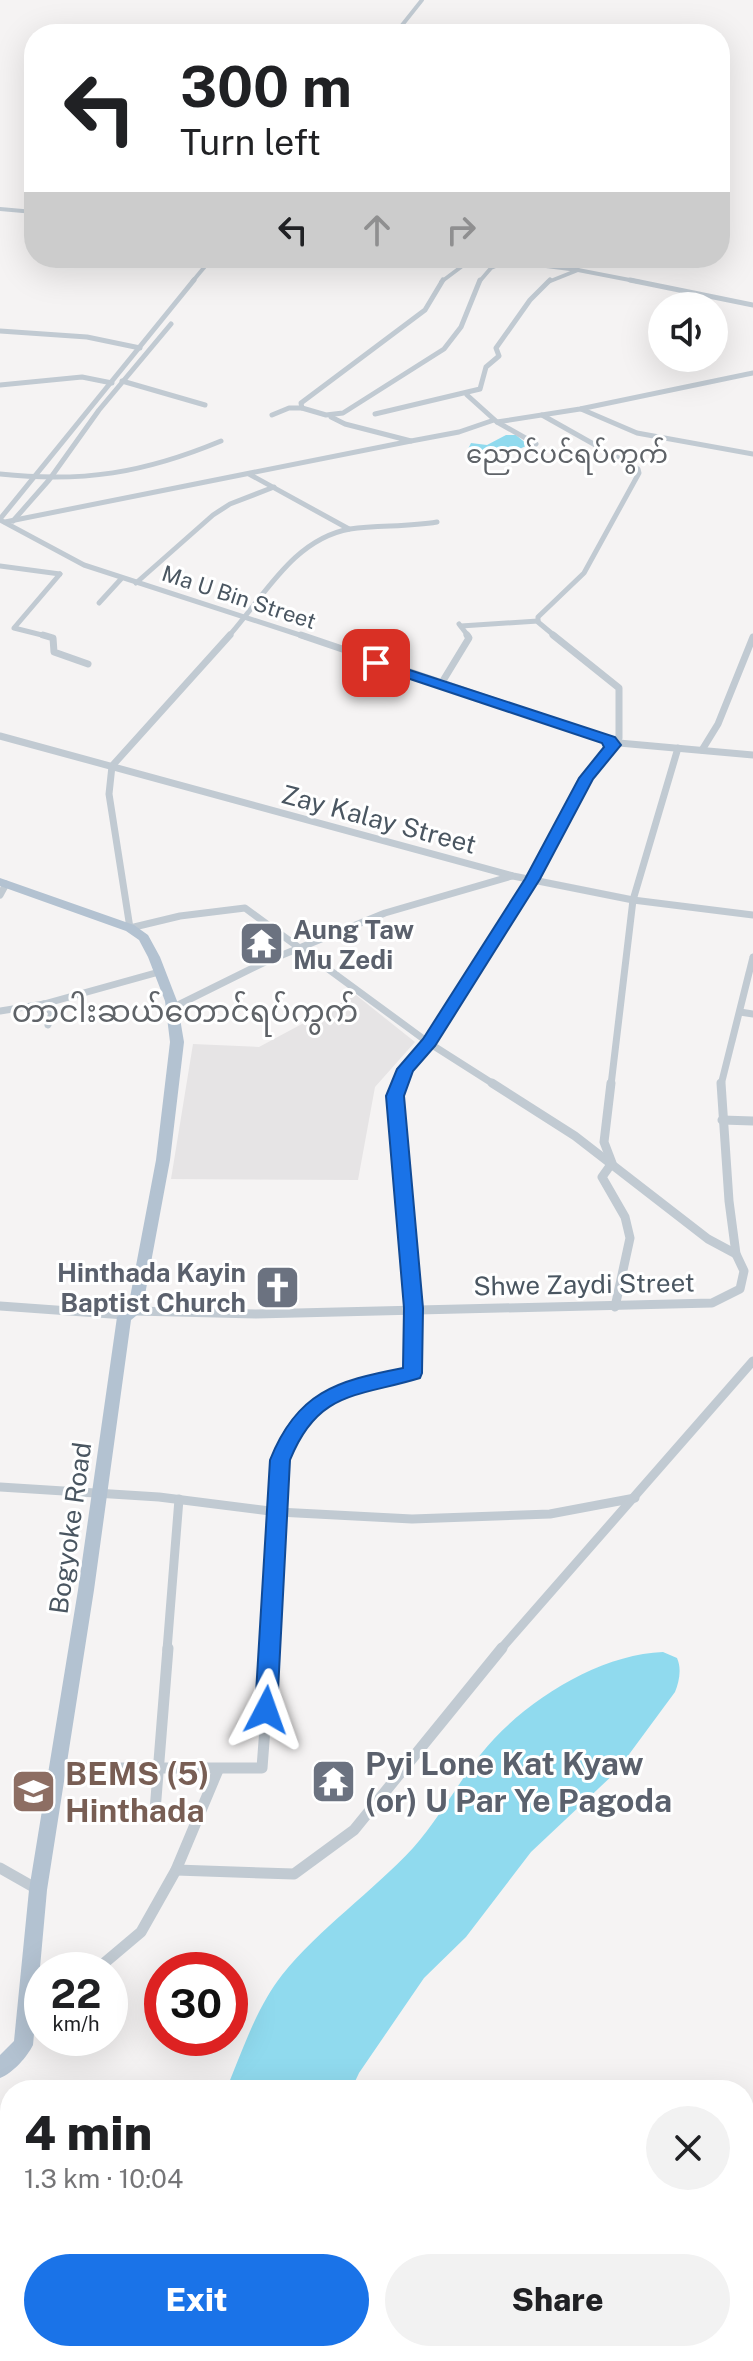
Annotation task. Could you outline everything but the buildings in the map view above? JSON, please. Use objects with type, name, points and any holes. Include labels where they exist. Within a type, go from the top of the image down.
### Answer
[{"type":"main road","points":[[2,887],[130,928]]},
{"type":"main road","name":"Bogyoke Road","points":[[32,1952],[38,1890],[84,1604],[97,1495],[130,1313],[163,1160],[177,1042],[172,1008],[159,972],[144,938],[130,928]]},
{"type":"main road","name":"Bogyoke Road","points":[[0,2069],[23,2045],[24,2027]]},
{"type":"street","points":[[403,24],[422,0]]},
{"type":"street","points":[[0,209],[24,211]]},
{"type":"street","points":[[1,520],[204,268]]},
{"type":"street","points":[[302,408],[301,403],[425,310],[435,287],[455,268]]},
{"type":"street","points":[[326,415],[343,413],[454,342],[481,278],[489,268]]},
{"type":"street","points":[[560,268],[753,305]]},
{"type":"street","points":[[375,414],[467,395],[483,387],[486,367],[499,356],[496,348],[542,285],[564,272],[578,270]]},
{"type":"street","points":[[13,521],[49,480],[99,410],[126,382],[171,324]]},
{"type":"street","points":[[0,331],[87,337],[140,348]]},
{"type":"street","points":[[1,520],[13,521],[459,432],[495,421],[580,409],[753,373]]},
{"type":"street","points":[[0,385],[82,377],[126,382],[205,405]]},
{"type":"street","points":[[467,395],[495,421],[536,444]]},
{"type":"street","points":[[272,415],[289,408],[302,408],[345,424],[411,441]]},
{"type":"street","points":[[580,409],[637,433],[753,454]]},
{"type":"street","points":[[441,684],[469,638],[460,625],[538,621],[584,573],[639,473],[638,469],[542,415]]},
{"type":"street","points":[[0,474],[83,481],[179,460],[221,441]]},
{"type":"street","points":[[248,473],[349,530]]},
{"type":"street","points":[[136,583],[213,515],[230,504],[274,487]]},
{"type":"street","name":"Ma U Bin Street","points":[[1,520],[84,565],[121,579],[248,616],[616,742],[753,755]]},
{"type":"street","points":[[437,522],[417,526],[361,526],[319,538],[294,560],[248,616],[112,766],[109,794],[130,928],[180,916],[245,908],[429,1043],[612,1163],[708,1239],[736,1254]]},
{"type":"street","points":[[0,566],[60,574],[14,628],[53,638],[54,652],[88,664]]},
{"type":"street","points":[[99,603],[121,579]]},
{"type":"street","points":[[58,1768],[262,1768],[280,1460],[290,1436],[307,1414],[326,1399],[351,1386],[413,1373],[414,1308],[395,1096],[405,1069],[429,1043],[533,879],[586,778],[616,742],[619,688],[538,621]]},
{"type":"street","points":[[702,750],[718,724],[753,637]]},
{"type":"street","name":"Zay Kalay Street","points":[[0,736],[513,876],[633,900],[753,915]]},
{"type":"street","points":[[612,1163],[604,1142],[633,900],[678,748]]},
{"type":"street","points":[[172,1008],[265,962],[385,913],[513,876]]},
{"type":"street","name":"Shwe Zaydi Street","points":[[0,1306],[130,1313],[256,1314],[712,1303],[740,1289],[744,1271],[736,1254],[721,1085],[753,957]]},
{"type":"street","points":[[0,1011],[44,1004],[159,972]]},
{"type":"street","points":[[44,1004],[52,1013],[48,1025]]},
{"type":"street","points":[[740,1012],[753,1014]]},
{"type":"street","points":[[722,1120],[753,1121]]},
{"type":"street","points":[[612,1163],[602,1177],[625,1217],[630,1238],[615,1307]]},
{"type":"street","points":[[176,1870],[294,1874],[354,1830],[470,1683],[753,1361]]},
{"type":"street","points":[[0,1487],[179,1499],[278,1512],[430,1518],[509,1516],[586,1509],[635,1498]]},
{"type":"street","points":[[155,1811],[179,1499]]},
{"type":"street","points":[[117,1952],[141,1932],[176,1870],[218,1770]]},
{"type":"street","points":[[0,1868],[38,1890]]},
{"type":"shaded area","points":[[356,995],[415,1042],[375,1087],[358,1180],[171,1179],[193,1044],[259,1047]]},
{"type":"water","points":[[506,435],[516,435],[528,445],[509,454],[468,449],[471,443],[487,445]]},
{"type":"water","points":[[663,1652],[677,1658],[679,1675],[675,1692],[616,1772],[531,1852],[466,1937],[424,1978],[356,2080],[230,2080],[240,2056],[248,2056],[248,2037],[282,1975],[413,1848],[497,1735],[562,1685],[613,1662]]},
{"type":"place","name":"Aung Taw Mu Zedi","points":[[262,944]]},
{"type":"place","name":"Hinthada Kayin Baptist Church","points":[[277,1287]]},
{"type":"place","name":"Pyi Lone Kat Kyaw (or) U Par Ye Pagoda","points":[[334,1781]]},
{"type":"place","name":"BEMS (5) Hinthada","points":[[34,1791]]},
{"type":"district","name":"ညောင်ပင်ရပ်ကွက်","points":[[567,453]]},
{"type":"district","name":"တာငါးဆယ်တောင်ရပ်ကွက်","points":[[185,1011]]},
{"type":"route","points":[[266,1710],[276,1577],[280,1460],[290,1436],[307,1414],[326,1399],[351,1386],[413,1373],[414,1308],[395,1096],[405,1069],[429,1043],[533,879],[586,778],[614,745],[609,744],[610,740],[376,663]]}]
